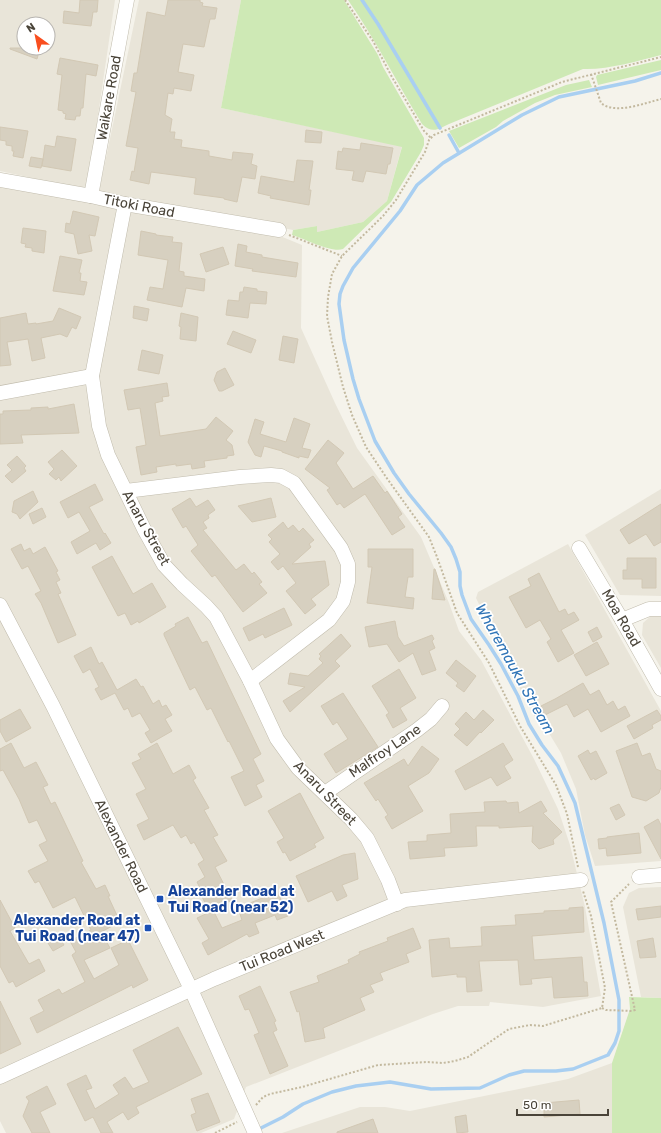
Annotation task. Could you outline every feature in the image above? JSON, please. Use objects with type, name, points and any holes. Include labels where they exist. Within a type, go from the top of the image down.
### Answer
[{"type":"street","name":"Waikare Road","points":[[91,196],[127,0]]},
{"type":"street","name":"Titoki Road","points":[[0,180],[91,196],[125,204],[279,230]]},
{"type":"street","name":"Anaru Street","points":[[125,204],[92,376],[99,426],[108,455],[144,529],[164,565],[216,617],[277,738],[298,768],[351,819],[367,838],[388,880],[397,904]]},
{"type":"street","points":[[0,393],[92,376]]},
{"type":"street","points":[[126,492],[240,477],[271,475],[281,476],[294,483],[341,548],[348,564],[348,582],[343,601],[329,620],[250,682]]},
{"type":"street","name":"Moa Road","points":[[579,548],[661,689]]},
{"type":"street","name":"Alexander Road","points":[[0,605],[53,706],[191,990],[252,1125]]},
{"type":"street","points":[[622,620],[649,609],[661,609]]},
{"type":"street","name":"Malfroy Lane","points":[[325,793],[422,726],[431,719],[442,706]]},
{"type":"street","points":[[640,877],[661,875]]},
{"type":"street","name":"Tui Road West","points":[[0,1077],[214,979],[397,904],[417,898],[581,880]]},
{"type":"path","points":[[345,0],[373,40],[392,77],[424,131],[431,138]]},
{"type":"path","points":[[602,1008],[605,988],[591,916],[581,880],[567,814],[556,786],[520,726],[489,663],[457,613],[429,537],[386,478],[366,447],[352,416],[343,387],[327,316],[328,297],[332,274],[342,256],[383,216],[396,200],[434,135],[562,82],[661,57]]},
{"type":"path","points":[[591,74],[601,103],[604,106],[610,108],[624,108],[661,99]]},
{"type":"path","points":[[279,230],[342,256]]},
{"type":"path","points":[[215,1133],[252,1125],[253,1111],[256,1103],[263,1097],[270,1094],[302,1087],[378,1065],[427,1062],[443,1063],[455,1061],[468,1057],[509,1029],[530,1025],[543,1026],[602,1008],[606,1010],[635,1010],[611,902],[627,885],[640,877]]},
{"type":"shaded area","points":[[0,0],[115,0],[87,190],[0,171]]},
{"type":"shaded area","points":[[139,0],[241,0],[221,108],[402,146],[387,201],[363,222],[317,232],[317,226],[293,230],[99,191]]},
{"type":"shaded area","points":[[0,185],[280,236],[302,245],[301,328],[357,448],[421,537],[449,603],[459,631],[481,660],[534,759],[558,809],[570,845],[585,907],[601,996],[543,1007],[490,1002],[489,1006],[458,1006],[433,1014],[246,1087],[234,1119],[201,1133],[6,1133],[0,1121]]},
{"type":"shaded area","points":[[661,489],[661,596],[620,595],[585,535]]},
{"type":"shaded area","points":[[568,544],[661,711],[661,861],[595,866],[585,835],[576,789],[561,753],[520,689],[476,598],[478,592]]},
{"type":"shaded area","points":[[652,615],[661,615],[661,668],[642,635],[643,623]]},
{"type":"shaded area","points":[[661,887],[661,998],[641,997],[623,907],[629,893],[639,888]]},
{"type":"shaded area","points":[[612,1063],[612,1133],[282,1133],[360,1107],[385,1107],[410,1111],[568,1079]]},
{"type":"green space","points":[[241,0],[344,0],[378,55],[383,67],[424,138],[424,145],[421,152],[391,202],[343,249],[338,250],[326,248],[292,235],[293,230],[317,226],[317,232],[363,222],[387,201],[402,147],[221,108]]},
{"type":"green space","points":[[348,0],[661,0],[661,55],[612,67],[583,69],[439,129],[432,130],[422,124],[377,46]]},
{"type":"green space","points":[[661,60],[661,70],[598,85],[597,75]]},
{"type":"green space","points":[[589,80],[592,87],[555,95],[535,103],[459,148],[449,131],[566,85]]},
{"type":"green space","points":[[629,997],[661,998],[661,1133],[612,1133],[612,1063],[630,1009]]},
{"type":"building","points":[[80,0],[98,0],[97,12],[93,12],[91,26],[63,23],[64,11],[79,13]]},
{"type":"building","points":[[168,0],[200,0],[200,2],[203,3],[202,6],[217,8],[215,19],[210,19],[204,47],[183,44],[178,72],[194,75],[191,91],[174,88],[173,94],[168,93],[165,115],[172,119],[170,132],[175,132],[174,139],[182,140],[181,147],[209,151],[209,156],[232,160],[233,152],[253,154],[251,164],[257,166],[255,179],[242,177],[237,202],[224,198],[194,194],[196,178],[151,172],[149,184],[130,180],[132,171],[134,172],[138,148],[126,146],[136,92],[131,91],[134,73],[137,73],[147,12],[165,16]]},
{"type":"building","points":[[16,48],[16,51],[10,49]]},
{"type":"building","points":[[29,56],[38,56],[37,59]]},
{"type":"building","points":[[60,58],[98,65],[96,76],[86,74],[83,108],[81,108],[80,116],[76,116],[75,120],[65,119],[66,114],[63,113],[63,111],[58,110],[62,75],[57,74]]},
{"type":"building","points":[[0,127],[28,131],[23,158],[13,156],[14,151],[12,151],[12,146],[6,145],[6,141],[0,140]]},
{"type":"building","points":[[306,130],[322,132],[321,143],[305,142]]},
{"type":"building","points":[[57,136],[76,139],[71,171],[42,166],[45,145],[55,147]]},
{"type":"building","points":[[361,143],[393,148],[390,164],[388,164],[386,174],[366,171],[363,182],[352,180],[354,171],[336,169],[338,151],[342,152],[343,148],[360,150]]},
{"type":"building","points":[[31,157],[43,159],[41,168],[29,166]]},
{"type":"building","points":[[297,160],[313,161],[309,190],[311,190],[309,205],[270,198],[271,196],[258,193],[261,176],[294,182]]},
{"type":"building","points":[[73,211],[99,217],[95,236],[89,235],[92,251],[78,254],[74,234],[65,232],[66,223],[70,224]]},
{"type":"building","points":[[23,228],[46,231],[44,253],[32,251],[32,248],[25,247],[26,244],[21,243]]},
{"type":"building","points":[[141,231],[173,237],[172,242],[182,243],[179,271],[184,272],[184,276],[205,279],[204,291],[186,288],[182,307],[147,300],[150,287],[163,289],[168,260],[138,255]]},
{"type":"building","points":[[238,244],[247,246],[246,252],[262,255],[262,257],[298,263],[296,277],[252,271],[253,269],[235,266]]},
{"type":"building","points":[[223,247],[229,264],[206,272],[200,254]]},
{"type":"building","points":[[60,256],[82,260],[79,273],[81,273],[80,281],[87,282],[84,295],[53,291]]},
{"type":"building","points":[[244,287],[267,292],[266,304],[250,303],[248,318],[226,315],[228,300],[239,301],[240,292],[243,292]]},
{"type":"building","points":[[134,306],[149,309],[147,321],[133,318]]},
{"type":"building","points":[[59,308],[81,317],[76,329],[72,327],[67,337],[60,334],[41,338],[45,358],[32,361],[28,339],[7,342],[11,365],[0,366],[0,318],[26,313],[28,324],[36,324],[53,321]]},
{"type":"building","points":[[181,313],[198,317],[196,341],[180,339],[181,327],[179,326]]},
{"type":"building","points":[[233,331],[256,340],[251,353],[227,344]]},
{"type":"building","points":[[283,336],[298,339],[294,363],[279,360]]},
{"type":"building","points":[[142,350],[163,355],[159,374],[138,370]]},
{"type":"building","points":[[225,368],[234,385],[219,391],[214,380],[217,372]]},
{"type":"building","points":[[167,383],[169,396],[162,397],[163,401],[155,403],[160,436],[206,429],[216,417],[233,431],[226,440],[232,445],[234,455],[227,456],[227,458],[204,461],[205,467],[192,469],[191,464],[176,466],[176,464],[156,467],[157,472],[141,475],[136,447],[146,445],[140,408],[128,410],[124,390]]},
{"type":"building","points":[[74,404],[79,433],[21,435],[23,443],[0,444],[0,414],[3,414],[3,411],[31,410],[31,408],[48,407],[48,409]]},
{"type":"building","points":[[294,418],[310,424],[302,448],[311,450],[308,458],[299,456],[299,458],[264,446],[261,457],[255,455],[248,442],[255,419],[264,422],[260,434],[286,442]]},
{"type":"building","points":[[328,440],[344,453],[336,463],[353,489],[373,476],[385,493],[387,491],[402,514],[398,517],[405,527],[392,535],[365,494],[344,508],[340,503],[337,505],[327,490],[330,488],[305,469]]},
{"type":"building","points":[[62,450],[77,466],[61,481],[59,477],[56,480],[49,474],[54,469],[48,462]]},
{"type":"building","points":[[17,456],[26,466],[24,468],[26,471],[12,483],[5,476],[12,470],[7,465]]},
{"type":"building","points":[[95,484],[103,500],[89,507],[104,534],[105,533],[111,543],[100,550],[96,543],[77,554],[71,542],[90,531],[79,512],[68,518],[60,502]]},
{"type":"building","points":[[33,491],[38,502],[20,519],[17,514],[12,512],[14,501]]},
{"type":"building","points":[[190,498],[196,507],[208,500],[215,510],[208,515],[209,518],[203,522],[207,528],[203,530],[236,570],[244,564],[252,574],[254,572],[262,582],[259,584],[267,593],[243,612],[215,575],[212,577],[191,551],[198,545],[186,526],[183,528],[172,509]]},
{"type":"building","points":[[271,498],[276,517],[252,522],[238,506]]},
{"type":"building","points":[[661,504],[661,542],[654,546],[646,534],[629,544],[620,530]]},
{"type":"building","points":[[42,508],[46,517],[33,524],[29,514]]},
{"type":"building","points":[[283,522],[288,529],[293,525],[299,532],[303,528],[314,540],[309,544],[311,547],[292,564],[325,561],[329,585],[311,599],[316,605],[305,614],[286,591],[296,583],[283,566],[278,570],[271,562],[280,554],[269,542],[272,539],[268,535]]},
{"type":"building","points":[[21,544],[24,551],[30,548],[33,554],[45,547],[58,571],[56,572],[60,580],[56,582],[61,593],[58,594],[76,635],[58,643],[41,603],[35,594],[41,591],[28,566],[22,569],[11,549]]},
{"type":"building","points":[[368,549],[413,549],[413,577],[408,577],[405,597],[414,598],[413,609],[367,603],[372,567],[368,567]]},
{"type":"building","points":[[112,556],[133,594],[152,583],[166,607],[139,623],[138,621],[131,625],[125,613],[118,616],[92,567]]},
{"type":"building","points":[[627,558],[656,558],[656,588],[642,588],[642,579],[623,579],[623,570],[627,570]]},
{"type":"building","points":[[435,569],[445,600],[432,599]]},
{"type":"building","points":[[539,573],[559,612],[565,609],[568,615],[574,612],[579,620],[561,630],[574,653],[558,662],[547,642],[551,639],[540,620],[526,628],[509,597],[531,586],[528,579]]},
{"type":"building","points":[[284,608],[292,625],[265,638],[263,634],[249,641],[243,628]]},
{"type":"building","points":[[188,617],[202,643],[207,641],[261,754],[253,759],[264,781],[256,785],[262,797],[245,806],[231,777],[244,771],[211,708],[207,710],[195,687],[190,690],[164,635],[164,633],[176,626],[175,624]]},
{"type":"building","points":[[395,621],[398,637],[404,646],[432,635],[434,639],[432,641],[435,648],[429,651],[436,670],[422,675],[413,653],[399,662],[387,644],[369,647],[365,627]]},
{"type":"building","points":[[597,627],[602,637],[593,642],[588,632]]},
{"type":"building","points":[[341,634],[351,646],[335,661],[340,666],[290,712],[283,701],[305,687],[288,684],[290,673],[308,676],[323,663],[319,659],[321,656],[319,654]]},
{"type":"building","points":[[597,642],[609,664],[586,676],[574,655]]},
{"type":"building","points":[[91,647],[99,664],[102,662],[117,690],[136,679],[141,687],[143,686],[153,704],[159,700],[162,707],[166,705],[172,715],[165,719],[172,731],[151,743],[145,733],[150,730],[140,713],[132,717],[128,708],[124,710],[115,693],[101,700],[95,689],[99,687],[90,669],[83,673],[74,656]]},
{"type":"building","points":[[456,660],[476,676],[464,692],[456,686],[458,683],[446,673]]},
{"type":"building","points":[[399,669],[416,698],[400,708],[407,720],[393,728],[386,715],[389,713],[372,686]]},
{"type":"building","points":[[583,683],[590,695],[599,690],[607,705],[613,701],[618,710],[625,706],[630,716],[601,732],[588,709],[574,717],[567,704],[537,719],[533,712]]},
{"type":"building","points":[[343,693],[378,747],[336,773],[324,754],[348,739],[337,722],[333,725],[321,706]]},
{"type":"building","points":[[20,709],[31,728],[6,742],[0,731],[0,720]]},
{"type":"building","points":[[483,710],[494,720],[467,746],[454,735],[460,729],[455,724],[466,712],[474,720]]},
{"type":"building","points":[[657,710],[661,716],[661,720],[652,725],[653,728],[634,739],[627,726]]},
{"type":"building","points":[[11,743],[24,768],[36,762],[48,785],[43,787],[51,804],[55,802],[83,861],[81,862],[96,889],[105,885],[110,896],[108,896],[120,922],[101,932],[110,948],[84,960],[94,979],[119,965],[111,948],[128,940],[148,980],[133,988],[132,985],[37,1033],[30,1018],[44,1011],[38,1000],[59,989],[62,994],[85,982],[72,955],[76,952],[70,941],[91,930],[75,897],[53,908],[39,881],[35,883],[28,871],[48,861],[39,845],[47,841],[37,820],[29,823],[19,799],[3,770],[0,771],[0,749]]},
{"type":"building","points":[[157,743],[173,774],[189,765],[196,778],[193,780],[209,808],[204,810],[218,835],[213,837],[227,861],[215,867],[232,900],[213,910],[222,928],[242,920],[238,908],[267,896],[265,890],[275,886],[288,916],[277,920],[275,915],[255,923],[259,933],[249,937],[247,934],[208,955],[202,943],[209,939],[197,918],[210,912],[201,895],[203,894],[197,882],[205,877],[198,864],[204,860],[194,842],[191,844],[186,835],[181,838],[173,825],[144,840],[137,825],[149,819],[136,794],[146,789],[132,763],[141,759],[138,754]]},
{"type":"building","points":[[503,743],[513,760],[504,766],[511,778],[497,786],[491,777],[465,790],[455,771]]},
{"type":"building","points":[[637,743],[642,756],[650,753],[656,769],[661,771],[661,787],[659,793],[646,801],[632,797],[616,751]]},
{"type":"building","points":[[422,746],[439,759],[429,773],[408,786],[423,811],[392,829],[385,817],[388,815],[378,799],[376,801],[364,783],[404,759],[408,766]]},
{"type":"building","points":[[588,750],[590,754],[596,751],[607,773],[595,780],[594,778],[591,780],[578,756]]},
{"type":"building","points":[[300,793],[324,838],[314,844],[316,847],[290,861],[285,852],[283,853],[277,842],[284,838],[268,811]]},
{"type":"building","points":[[506,801],[507,803],[518,802],[519,813],[541,801],[547,811],[543,813],[562,832],[553,840],[554,844],[539,849],[532,842],[533,826],[499,828],[499,826],[476,826],[477,846],[444,848],[445,856],[410,859],[408,842],[427,841],[427,835],[451,833],[450,814],[485,812],[484,802]]},
{"type":"building","points":[[619,804],[625,815],[616,820],[610,808]]},
{"type":"building","points":[[658,819],[661,825],[661,859],[644,827]]},
{"type":"building","points":[[639,833],[641,853],[607,856],[606,848],[599,849],[598,839]]},
{"type":"building","points":[[355,853],[358,879],[342,885],[347,896],[337,901],[332,891],[308,902],[296,876],[343,855]]},
{"type":"building","points":[[0,900],[15,928],[10,931],[29,964],[39,959],[45,971],[16,987],[13,981],[9,983],[0,966]]},
{"type":"building","points":[[661,906],[661,917],[638,920],[636,909]]},
{"type":"building","points":[[583,907],[584,932],[532,936],[534,960],[582,957],[584,982],[587,982],[588,996],[554,998],[552,977],[531,979],[532,984],[520,985],[518,960],[479,961],[482,991],[467,992],[466,977],[457,977],[457,974],[432,977],[429,940],[449,938],[450,948],[482,946],[481,927],[516,925],[515,915],[544,913],[544,911],[569,910],[569,908]]},
{"type":"building","points":[[413,928],[421,948],[406,954],[409,962],[380,973],[383,980],[370,985],[374,992],[360,998],[365,1010],[323,1028],[325,1038],[305,1042],[299,1011],[297,1012],[290,992],[319,982],[317,976],[349,963],[348,960],[360,954],[359,952],[388,941],[387,938]]},
{"type":"building","points":[[59,937],[64,945],[53,951],[48,943]]},
{"type":"building","points":[[653,938],[656,957],[640,958],[637,941]]},
{"type":"building","points":[[260,986],[276,1021],[274,1022],[277,1030],[273,1032],[288,1066],[270,1074],[254,1035],[259,1033],[249,1009],[245,1010],[239,996]]},
{"type":"building","points":[[0,1001],[21,1044],[0,1054]]},
{"type":"building","points":[[178,1027],[202,1074],[136,1107],[139,1113],[128,1120],[123,1112],[107,1122],[113,1133],[101,1133],[93,1117],[85,1121],[67,1084],[86,1075],[92,1088],[86,1090],[95,1109],[119,1094],[113,1085],[125,1077],[133,1089],[149,1082],[133,1050]]},
{"type":"building","points":[[47,1086],[56,1104],[40,1112],[50,1133],[32,1133],[23,1116],[29,1101],[26,1097]]},
{"type":"building","points":[[208,1093],[220,1122],[197,1131],[191,1115],[196,1113],[191,1099]]},
{"type":"building","points":[[579,1100],[580,1114],[544,1117],[544,1103]]},
{"type":"building","points":[[466,1115],[468,1132],[457,1133],[455,1117]]},
{"type":"building","points":[[373,1119],[378,1133],[337,1133],[337,1132]]},
{"type":"waterway","points":[[362,0],[440,128]]},
{"type":"waterway","name":"Wharemauku Stream","points":[[257,1130],[283,1117],[303,1104],[332,1092],[356,1086],[390,1082],[431,1089],[480,1088],[509,1075],[524,1071],[556,1071],[573,1069],[608,1055],[615,1043],[619,1031],[619,1000],[604,923],[575,803],[558,766],[542,745],[529,724],[518,696],[501,664],[471,619],[462,595],[460,586],[460,572],[451,547],[409,494],[394,473],[375,441],[353,379],[344,340],[339,304],[343,286],[353,268],[400,211],[417,185],[443,163],[522,115],[559,97],[635,81],[661,73]]},
{"type":"waterway","points":[[449,135],[459,153]]},
{"type":"place","name":"Alexander Road at Tui Road (near 52)","points":[[160,899]]},
{"type":"place","name":"Alexander Road at Tui Road (near 47)","points":[[148,928]]}]
